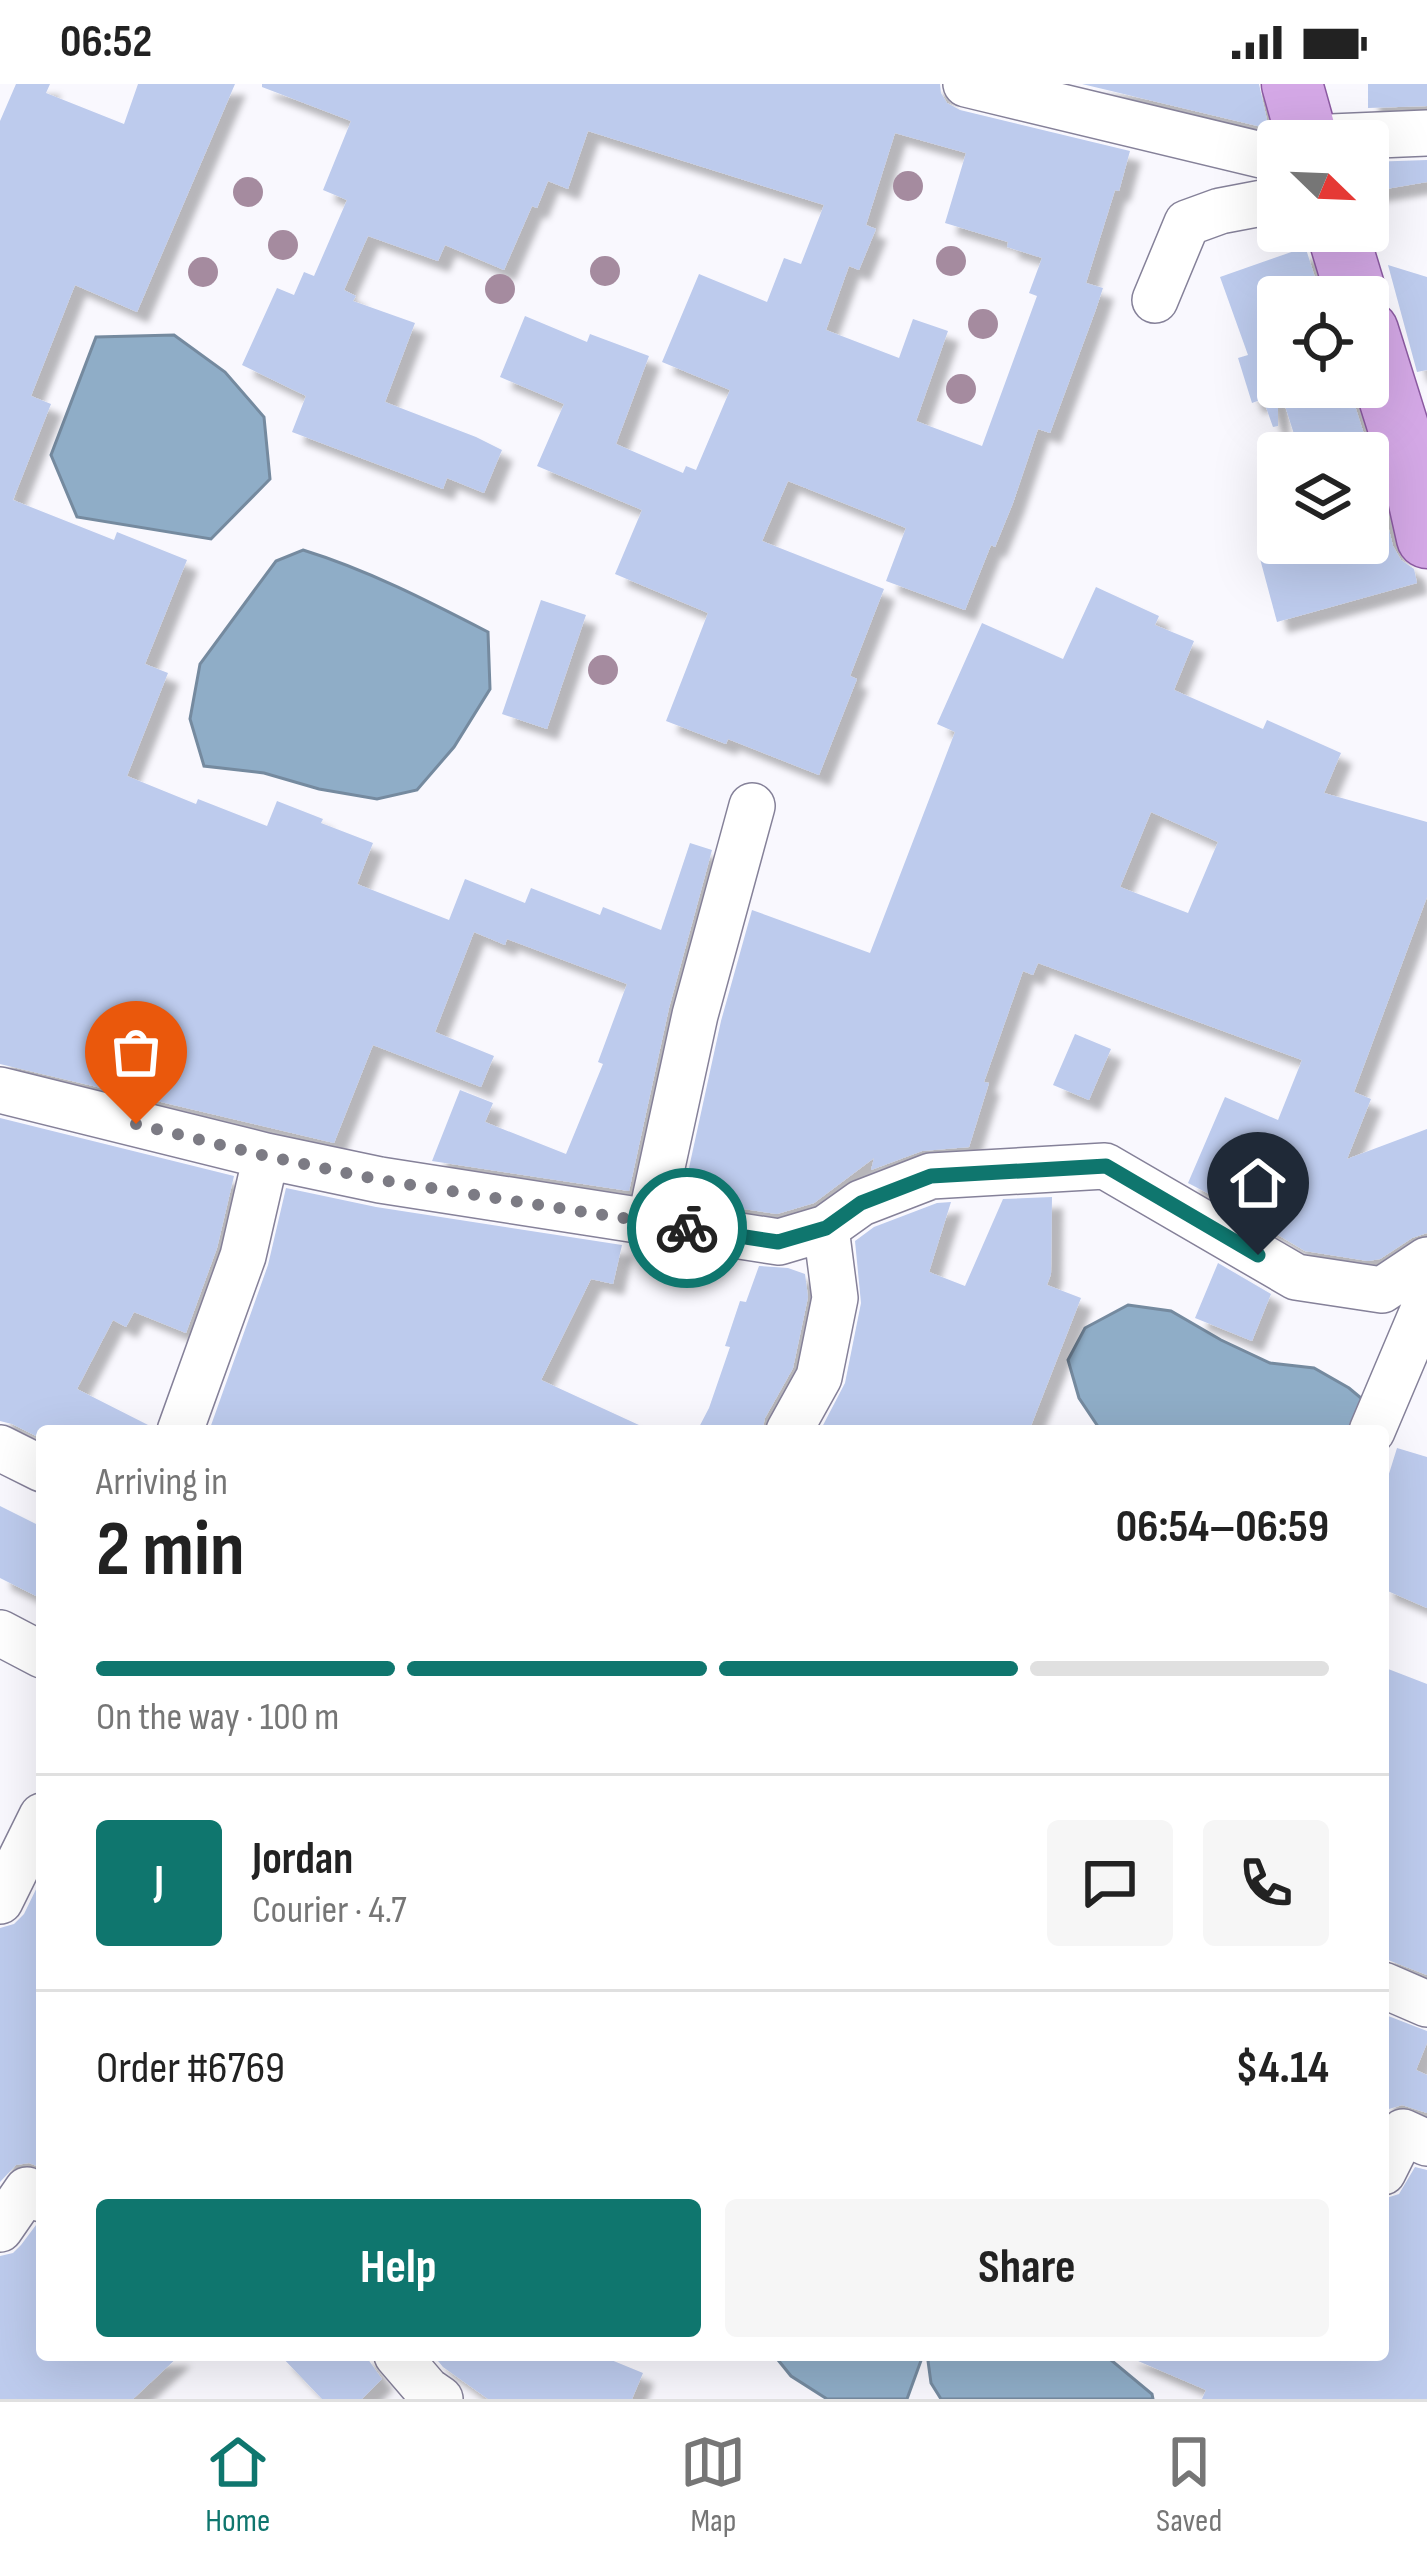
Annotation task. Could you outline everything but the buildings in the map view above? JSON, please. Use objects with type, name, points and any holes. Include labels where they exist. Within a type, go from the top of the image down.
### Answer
[{"type":"main road","points":[[1389,397],[1427,538]]},
{"type":"street","points":[[966,84],[1257,125]]},
{"type":"street","points":[[1389,132],[1427,133]]},
{"type":"street","points":[[1155,300],[1187,224],[1257,204]]},
{"type":"street","points":[[650,1222],[695,1015],[752,806]]},
{"type":"street","points":[[0,1090],[380,1180],[778,1242],[826,1228],[861,1203],[931,1176],[1106,1166],[1296,1277],[1382,1291],[1427,1260]]},
{"type":"street","points":[[182,1425],[243,1256],[266,1156]]},
{"type":"street","points":[[792,1425],[819,1377],[835,1298],[826,1228]]},
{"type":"street","points":[[1375,1425],[1427,1301]]},
{"type":"street","points":[[0,1448],[36,1466]]},
{"type":"street","points":[[0,1633],[36,1652]]},
{"type":"street","points":[[0,1901],[36,1828]]},
{"type":"street","points":[[1389,1987],[1427,2004]]},
{"type":"street","points":[[1389,2160],[1403,2132],[1427,2143]]},
{"type":"street","points":[[0,2229],[27,2190],[36,2195]]},
{"type":"street","points":[[402,2361],[440,2399]]},
{"type":"water","points":[[174,335],[225,372],[264,417],[270,479],[211,539],[77,517],[51,455],[96,337]]},
{"type":"water","points":[[303,550],[374,577],[488,632],[490,689],[454,747],[417,790],[377,799],[264,773],[204,766],[190,719],[200,664],[276,561]]},
{"type":"water","points":[[1128,1305],[1171,1311],[1270,1363],[1314,1368],[1373,1408],[1365,1425],[1097,1425],[1079,1398],[1068,1360],[1085,1328]]},
{"type":"water","points":[[779,2361],[921,2361],[907,2399],[827,2399],[791,2376]]},
{"type":"water","points":[[928,2361],[1112,2361],[1153,2399],[941,2399],[931,2383]]},
{"type":"way so far","points":[[136,1124],[380,1180],[687,1228]]},
{"type":"route","points":[[687,1228],[778,1242],[826,1228],[861,1203],[931,1176],[1106,1166],[1258,1255]]}]
